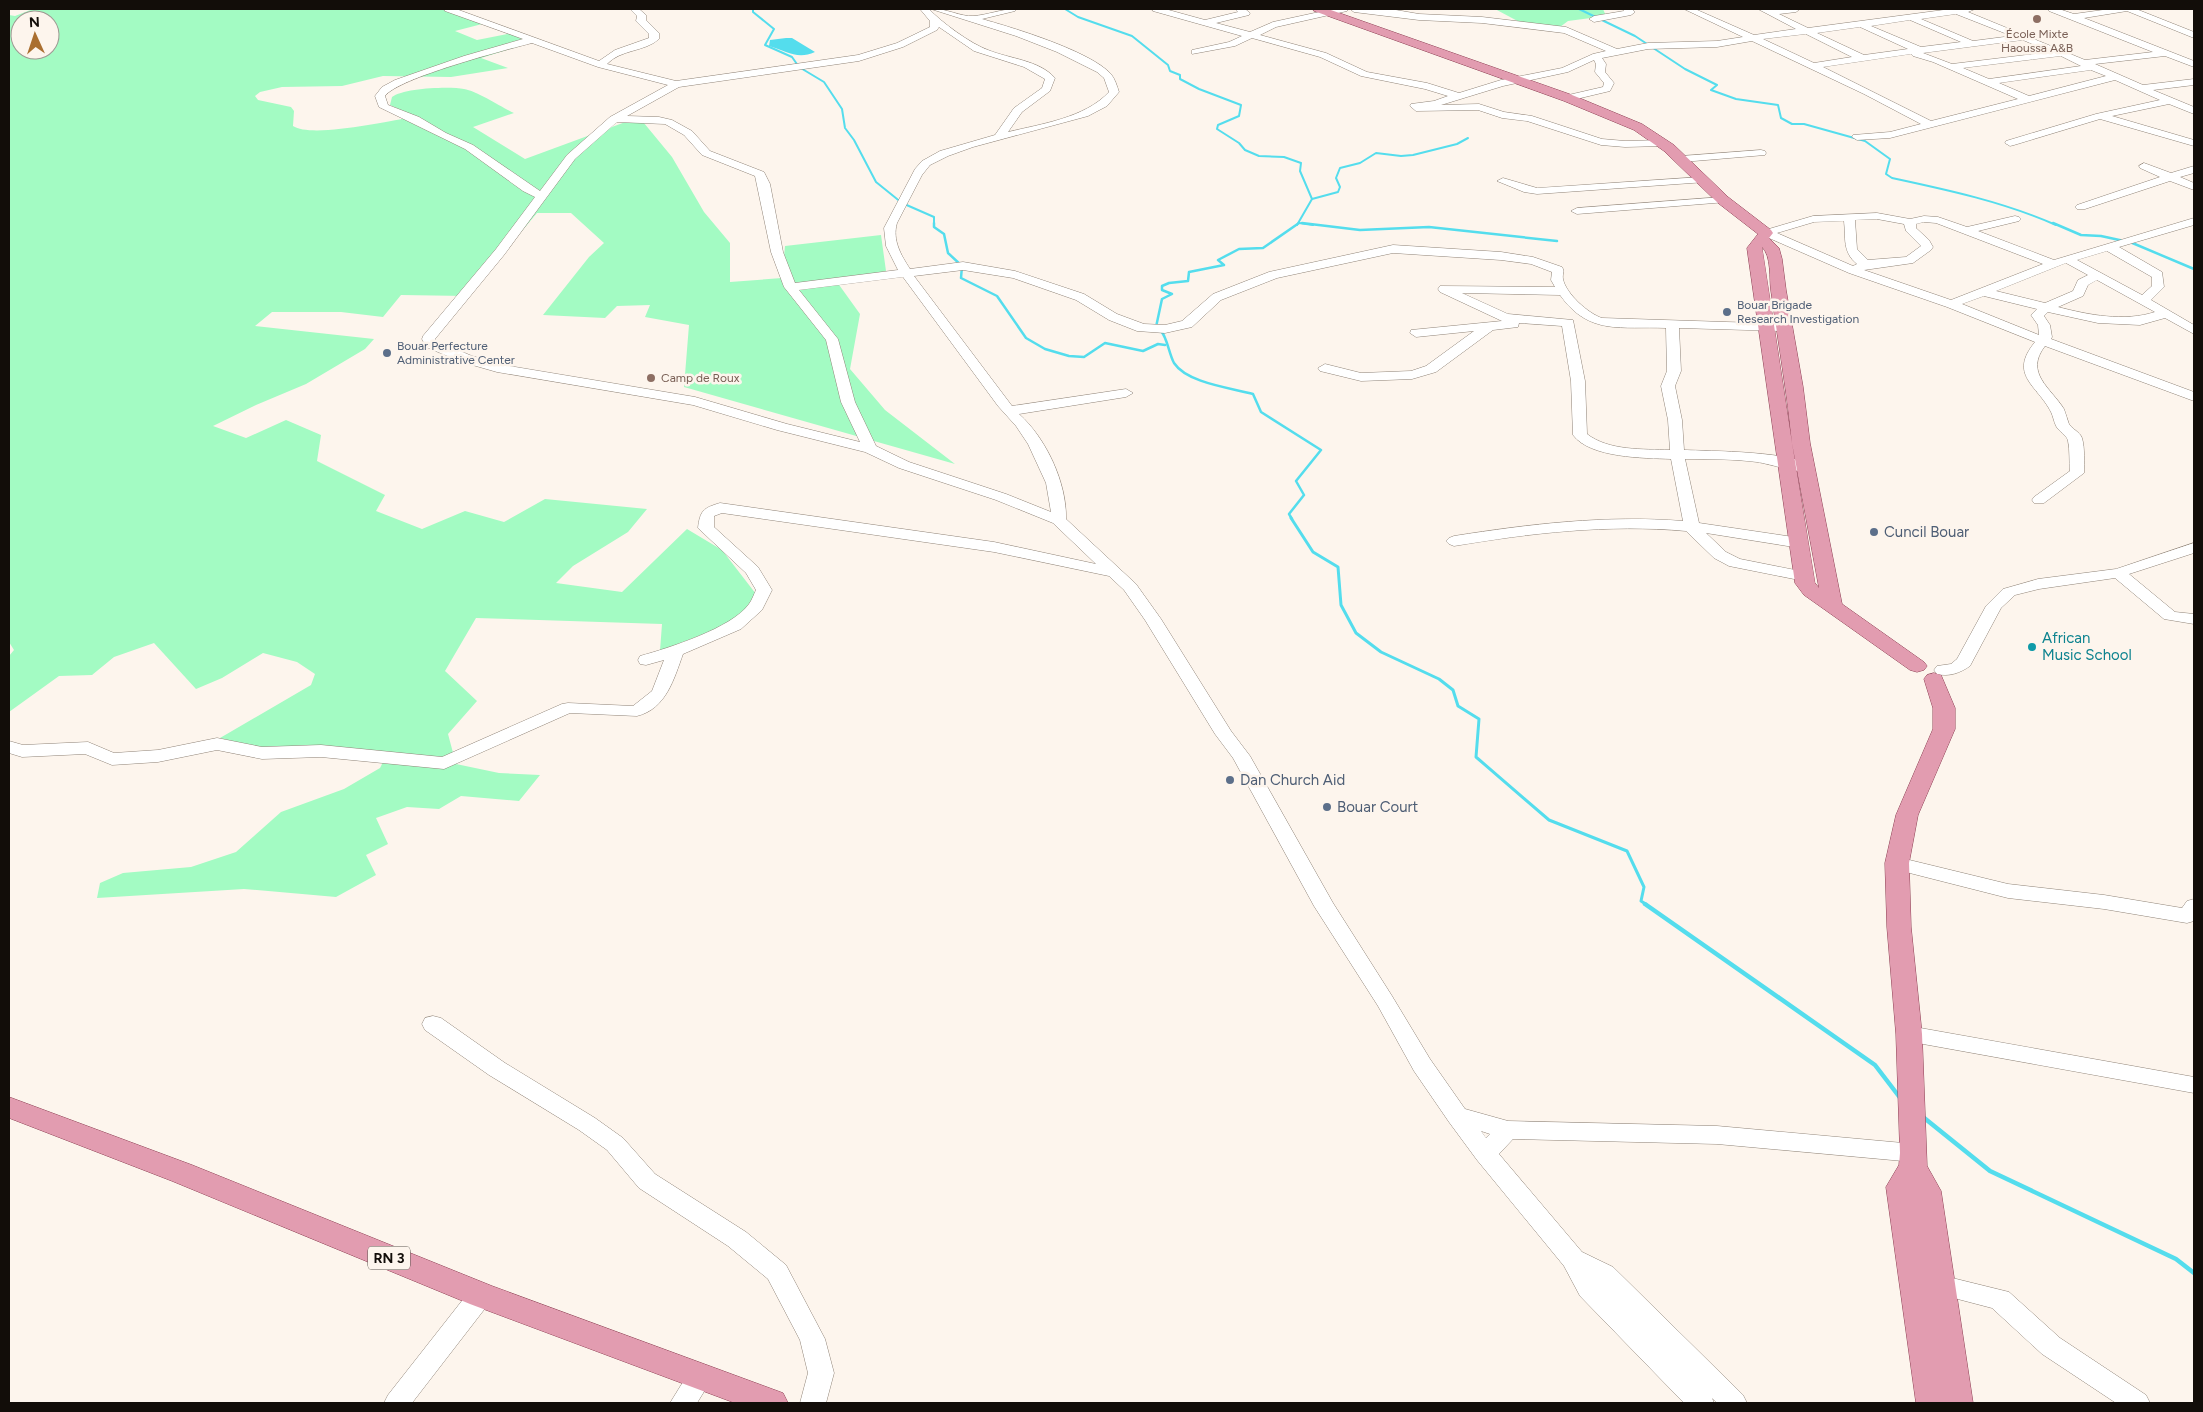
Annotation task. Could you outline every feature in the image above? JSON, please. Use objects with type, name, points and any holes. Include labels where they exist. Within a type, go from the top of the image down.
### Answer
[{"type":"main road","points":[[1322,10],[1568,98],[1638,126],[1682,159],[1723,200],[1764,236],[1772,248],[1778,270],[1778,290],[1795,386],[1800,443],[1832,605]]},
{"type":"main road","points":[[1764,236],[1754,248],[1805,583],[1811,592],[1832,605],[1895,652],[1932,671],[1944,708],[1944,729],[1907,814],[1897,863],[1899,927],[1909,1034],[1914,1160],[1927,1191],[1956,1403]]},
{"type":"main road","points":[[1760,288],[1778,290]]},
{"type":"main road","points":[[1795,513],[1815,516]]},
{"type":"main road","name":"RN 3","points":[[9,1107],[182,1173],[481,1295],[772,1403]]},
{"type":"main road","points":[[1914,1160],[1900,1188],[1932,1403]]},
{"type":"street","points":[[448,9],[601,65],[676,84],[860,58],[919,37],[934,28],[935,15]]},
{"type":"street","points":[[601,65],[611,56],[644,45],[654,39],[654,33],[640,21],[642,15],[634,9]]},
{"type":"street","points":[[924,9],[935,15],[977,49],[1021,63],[1050,78],[1048,89],[1018,110],[999,137]]},
{"type":"street","points":[[972,19],[1012,9]]},
{"type":"street","points":[[1156,9],[1323,55],[1364,74],[1427,86],[1457,96]]},
{"type":"street","points":[[1204,22],[1246,12],[1239,9]]},
{"type":"street","points":[[1195,52],[1232,44],[1273,25],[1322,10],[1344,9]]},
{"type":"street","points":[[1354,9],[1419,17],[1476,20],[1566,30],[1618,53]]},
{"type":"street","points":[[1594,19],[1632,12],[1627,9]]},
{"type":"street","points":[[1688,9],[1754,37],[1929,124]]},
{"type":"street","points":[[1765,10],[1796,9]]},
{"type":"street","points":[[1663,143],[1625,144],[1601,142],[1528,118],[1502,115],[1479,107],[1420,109],[1415,106],[1435,104],[1517,80],[1564,70],[1596,56],[1648,46],[1717,44],[1754,37],[1971,9]]},
{"type":"street","points":[[2052,9],[2194,64]]},
{"type":"street","points":[[2074,17],[2127,9],[2194,36]]},
{"type":"street","points":[[1765,10],[1862,58]]},
{"type":"street","points":[[1955,10],[2024,37],[2168,101],[2192,109]]},
{"type":"street","points":[[935,15],[972,19],[1029,35],[1092,65],[1108,77],[1114,92],[1110,98],[1100,105],[1076,117],[950,150],[926,164],[913,180],[889,232],[896,257],[924,300],[1021,423],[1043,461],[1059,501],[1058,520]]},
{"type":"street","points":[[1910,17],[1974,44]]},
{"type":"street","points":[[1860,24],[1922,51]]},
{"type":"street","points":[[2183,41],[2194,36]]},
{"type":"street","points":[[1814,66],[2024,37]]},
{"type":"street","points":[[531,40],[467,58],[398,82],[385,89],[380,96],[384,107],[415,119],[442,135],[469,147],[527,189],[541,196]]},
{"type":"street","points":[[2145,44],[2168,42]]},
{"type":"street","points":[[1908,53],[1951,66],[2027,99]]},
{"type":"street","points":[[1989,82],[2167,53]]},
{"type":"street","points":[[1951,66],[2059,54]]},
{"type":"street","points":[[1568,98],[1607,89],[1609,83],[1600,72],[1601,64],[1596,56]]},
{"type":"street","points":[[1857,138],[1890,135],[2115,77]]},
{"type":"street","points":[[2141,88],[2194,82]]},
{"type":"street","points":[[676,84],[665,92],[614,119],[571,157],[500,252],[428,339],[431,344],[502,369],[694,401],[782,427],[870,448],[904,465],[1001,497],[1058,520],[1130,587],[1153,619],[1170,650],[1219,727],[1241,756],[1324,906],[1385,1000],[1422,1065],[1457,1116],[1485,1154],[1573,1259],[1589,1289],[1701,1403]]},
{"type":"street","points":[[2010,143],[2100,116],[2168,101]]},
{"type":"street","points":[[2100,116],[2153,132],[2175,136],[2194,144]]},
{"type":"street","points":[[614,119],[668,122],[688,133],[706,152],[760,174],[764,184],[777,252],[790,287],[832,339],[848,402],[870,448]]},
{"type":"street","points":[[2175,136],[2194,130]]},
{"type":"street","points":[[1682,159],[1761,153]]},
{"type":"street","points":[[2144,166],[2194,187]]},
{"type":"street","points":[[2081,206],[2194,169]]},
{"type":"street","points":[[1503,180],[1528,190],[1537,191],[1702,180]]},
{"type":"street","points":[[1577,211],[1723,200]]},
{"type":"street","points":[[1764,236],[1813,219],[1877,216],[1910,222],[1924,219],[1938,220],[2054,264]]},
{"type":"street","points":[[1849,217],[1849,235],[1853,252],[1858,260],[1866,264]]},
{"type":"street","points":[[1968,230],[2015,219]]},
{"type":"street","points":[[1951,304],[2067,259],[2194,220]]},
{"type":"street","points":[[1853,270],[1866,264],[1909,260],[1927,247],[1925,242],[1910,229],[1910,222]]},
{"type":"street","points":[[1764,236],[1853,270],[1951,304],[2043,341],[2194,397]]},
{"type":"street","points":[[2108,246],[2158,274],[2158,287],[2142,301]]},
{"type":"street","points":[[790,287],[963,266],[1014,275],[1080,297],[1113,317],[1142,328],[1175,328],[1187,324],[1217,297],[1264,278],[1393,249],[1492,255],[1533,261],[1558,270],[1557,280],[1582,314],[1589,319],[1601,322]]},
{"type":"street","points":[[2067,259],[2194,330]]},
{"type":"street","points":[[2039,500],[2077,473],[2075,438],[2063,426],[2057,410],[2038,387],[2032,373],[2030,364],[2033,353],[2046,337],[2044,325],[2038,315],[2047,308],[2079,292],[2082,283],[2098,275]]},
{"type":"street","points":[[1564,291],[1444,289],[1505,318],[1568,323]]},
{"type":"street","points":[[1986,292],[2098,319],[2140,321],[2166,313]]},
{"type":"street","points":[[1416,333],[1493,325],[1601,322],[1784,327]]},
{"type":"street","points":[[1568,323],[1569,339],[1578,382],[1580,435],[1584,441],[1594,446],[1640,453],[1740,456],[1787,463],[1806,468]]},
{"type":"street","points":[[1324,368],[1361,377],[1412,375],[1430,369],[1493,325]]},
{"type":"street","points":[[1672,325],[1674,371],[1668,386],[1675,420],[1677,454],[1692,528],[1720,555],[1735,563],[1804,576]]},
{"type":"street","points":[[1009,410],[1126,393]]},
{"type":"street","points":[[646,660],[676,651],[736,625],[756,607],[764,590],[752,570],[706,528],[706,514],[720,508],[994,546],[1114,573]]},
{"type":"street","points":[[1454,541],[1578,524],[1653,524],[1800,544]]},
{"type":"street","points":[[1932,671],[1956,668],[1964,662],[1994,606],[2009,592],[2038,584],[2118,573],[2194,548]]},
{"type":"street","points":[[2118,573],[2170,616],[2194,619]]},
{"type":"street","points":[[9,747],[22,752],[88,748],[112,759],[158,756],[217,744],[262,753],[321,751],[444,763],[568,708],[637,711],[660,692],[676,651]]},
{"type":"street","points":[[1897,863],[2008,891],[2104,902],[2187,916],[2194,906]]},
{"type":"street","points":[[433,1024],[497,1069],[616,1144],[647,1181],[737,1238],[777,1272],[812,1339],[821,1373],[813,1403]]},
{"type":"street","points":[[1909,1034],[2194,1085]]},
{"type":"street","points":[[1457,1116],[1508,1130],[1717,1135],[1914,1160]]},
{"type":"street","points":[[1485,1154],[1508,1130]]},
{"type":"street","points":[[1573,1259],[1604,1274],[1734,1403]]},
{"type":"street","points":[[1940,1285],[1961,1288],[2000,1299],[2051,1346],[2137,1403]]},
{"type":"street","points":[[397,1403],[481,1295]]},
{"type":"street","points":[[683,1403],[700,1377]]},
{"type":"green space","points":[[33,9],[449,9],[486,23],[455,31],[477,40],[512,33],[536,41],[481,58],[508,68],[451,77],[383,76],[342,86],[282,87],[260,92],[255,96],[258,100],[291,107],[294,111],[293,126],[302,129],[331,130],[407,118],[403,111],[390,105],[392,97],[398,94],[438,88],[469,90],[514,113],[473,127],[525,159],[639,117],[672,157],[704,212],[730,243],[730,282],[782,278],[785,246],[881,235],[886,271],[837,282],[860,314],[850,369],[885,410],[955,464],[684,387],[689,325],[645,317],[650,305],[617,306],[605,318],[543,315],[589,257],[604,243],[571,213],[537,213],[467,296],[401,295],[383,317],[341,312],[272,312],[255,326],[374,339],[365,349],[306,384],[213,426],[246,438],[286,420],[321,435],[317,461],[385,495],[376,511],[422,529],[465,511],[504,522],[545,499],[647,509],[628,532],[573,566],[556,583],[622,592],[687,529],[722,550],[756,594],[737,621],[660,651],[662,624],[476,618],[445,671],[477,701],[448,734],[456,764],[499,773],[540,775],[519,801],[461,796],[439,809],[407,807],[376,818],[388,844],[366,855],[376,875],[336,897],[244,889],[97,898],[100,883],[123,873],[191,867],[236,852],[281,812],[344,789],[380,768],[386,756],[370,750],[281,754],[220,738],[311,685],[315,674],[297,662],[263,653],[222,678],[196,689],[154,643],[114,657],[92,675],[59,676],[9,712],[9,656],[14,650],[9,642],[9,15],[10,60],[60,60],[60,10],[30,10]]},
{"type":"green space","points":[[1495,9],[1603,9],[1606,16],[1568,21],[1560,27],[1529,27]]},
{"type":"water","points":[[792,38],[815,52],[797,55],[769,46],[770,40]]},
{"type":"waterway","points":[[753,9],[753,12],[774,29],[765,45],[792,57],[799,67],[824,82],[842,109],[845,128],[854,140],[876,182],[902,203],[934,217],[934,227],[944,234],[948,253],[962,266],[961,278],[997,296],[1026,338],[1045,349],[1069,356],[1084,357],[1105,343],[1143,351],[1158,344],[1165,345]]},
{"type":"waterway","points":[[1065,9],[1078,17],[1132,36],[1168,65],[1170,71],[1180,75],[1180,79],[1199,89],[1241,105],[1239,116],[1218,125],[1217,129],[1239,143],[1245,150],[1259,156],[1284,157],[1301,163],[1300,171],[1312,199]]},
{"type":"waterway","points":[[1579,9],[1635,36],[1685,69],[1717,85],[1711,90],[1736,99],[1778,105],[1781,118],[1792,124],[1804,124],[1865,141],[1890,159],[1886,174],[1892,178],[1996,203],[2056,225]]},
{"type":"waterway","points":[[1312,199],[1338,192],[1340,187],[1336,178],[1340,168],[1360,163],[1376,153],[1401,156],[1413,155],[1457,144],[1468,138]]},
{"type":"waterway","points":[[1298,224],[1312,199]]},
{"type":"waterway","points":[[1302,223],[1360,230],[1429,227],[1557,241]]},
{"type":"waterway","points":[[2053,223],[2081,235],[2101,236],[2124,241]]},
{"type":"waterway","points":[[1156,327],[1162,299],[1172,294],[1162,290],[1162,286],[1169,283],[1188,281],[1189,272],[1224,265],[1218,260],[1239,249],[1263,248],[1298,224]]},
{"type":"waterway","points":[[1298,224],[1313,225]]},
{"type":"waterway","points":[[2130,242],[2194,269]]},
{"type":"waterway","points":[[1161,331],[1174,363],[1180,370],[1210,384],[1253,394],[1261,412],[1321,450],[1296,481],[1304,495],[1289,514],[1292,519]]},
{"type":"waterway","points":[[1291,518],[1313,552],[1338,567],[1341,605],[1356,633],[1381,652],[1439,679],[1453,690],[1458,706],[1479,719],[1476,757],[1549,820],[1627,851],[1644,887],[1641,901],[1647,905]]},
{"type":"waterway","points":[[1645,904],[1875,1065],[1901,1099]]},
{"type":"waterway","points":[[1923,1117],[1990,1171],[2176,1259],[2194,1273]]},
{"type":"place","name":"École Mixte Haoussa A&B","points":[[2037,19]]},
{"type":"place","name":"Bouar Brigade Research Investigation","points":[[1727,312]]},
{"type":"place","name":"Bouar Perfecture Administrative Center","points":[[387,353]]},
{"type":"place","name":"Camp de Roux","points":[[651,378]]},
{"type":"place","name":"Cuncil Bouar","points":[[1874,532]]},
{"type":"place","name":"African Music School","points":[[2032,647]]},
{"type":"place","name":"Dan Church Aid","points":[[1230,780]]},
{"type":"place","name":"Bouar Court","points":[[1327,807]]}]
